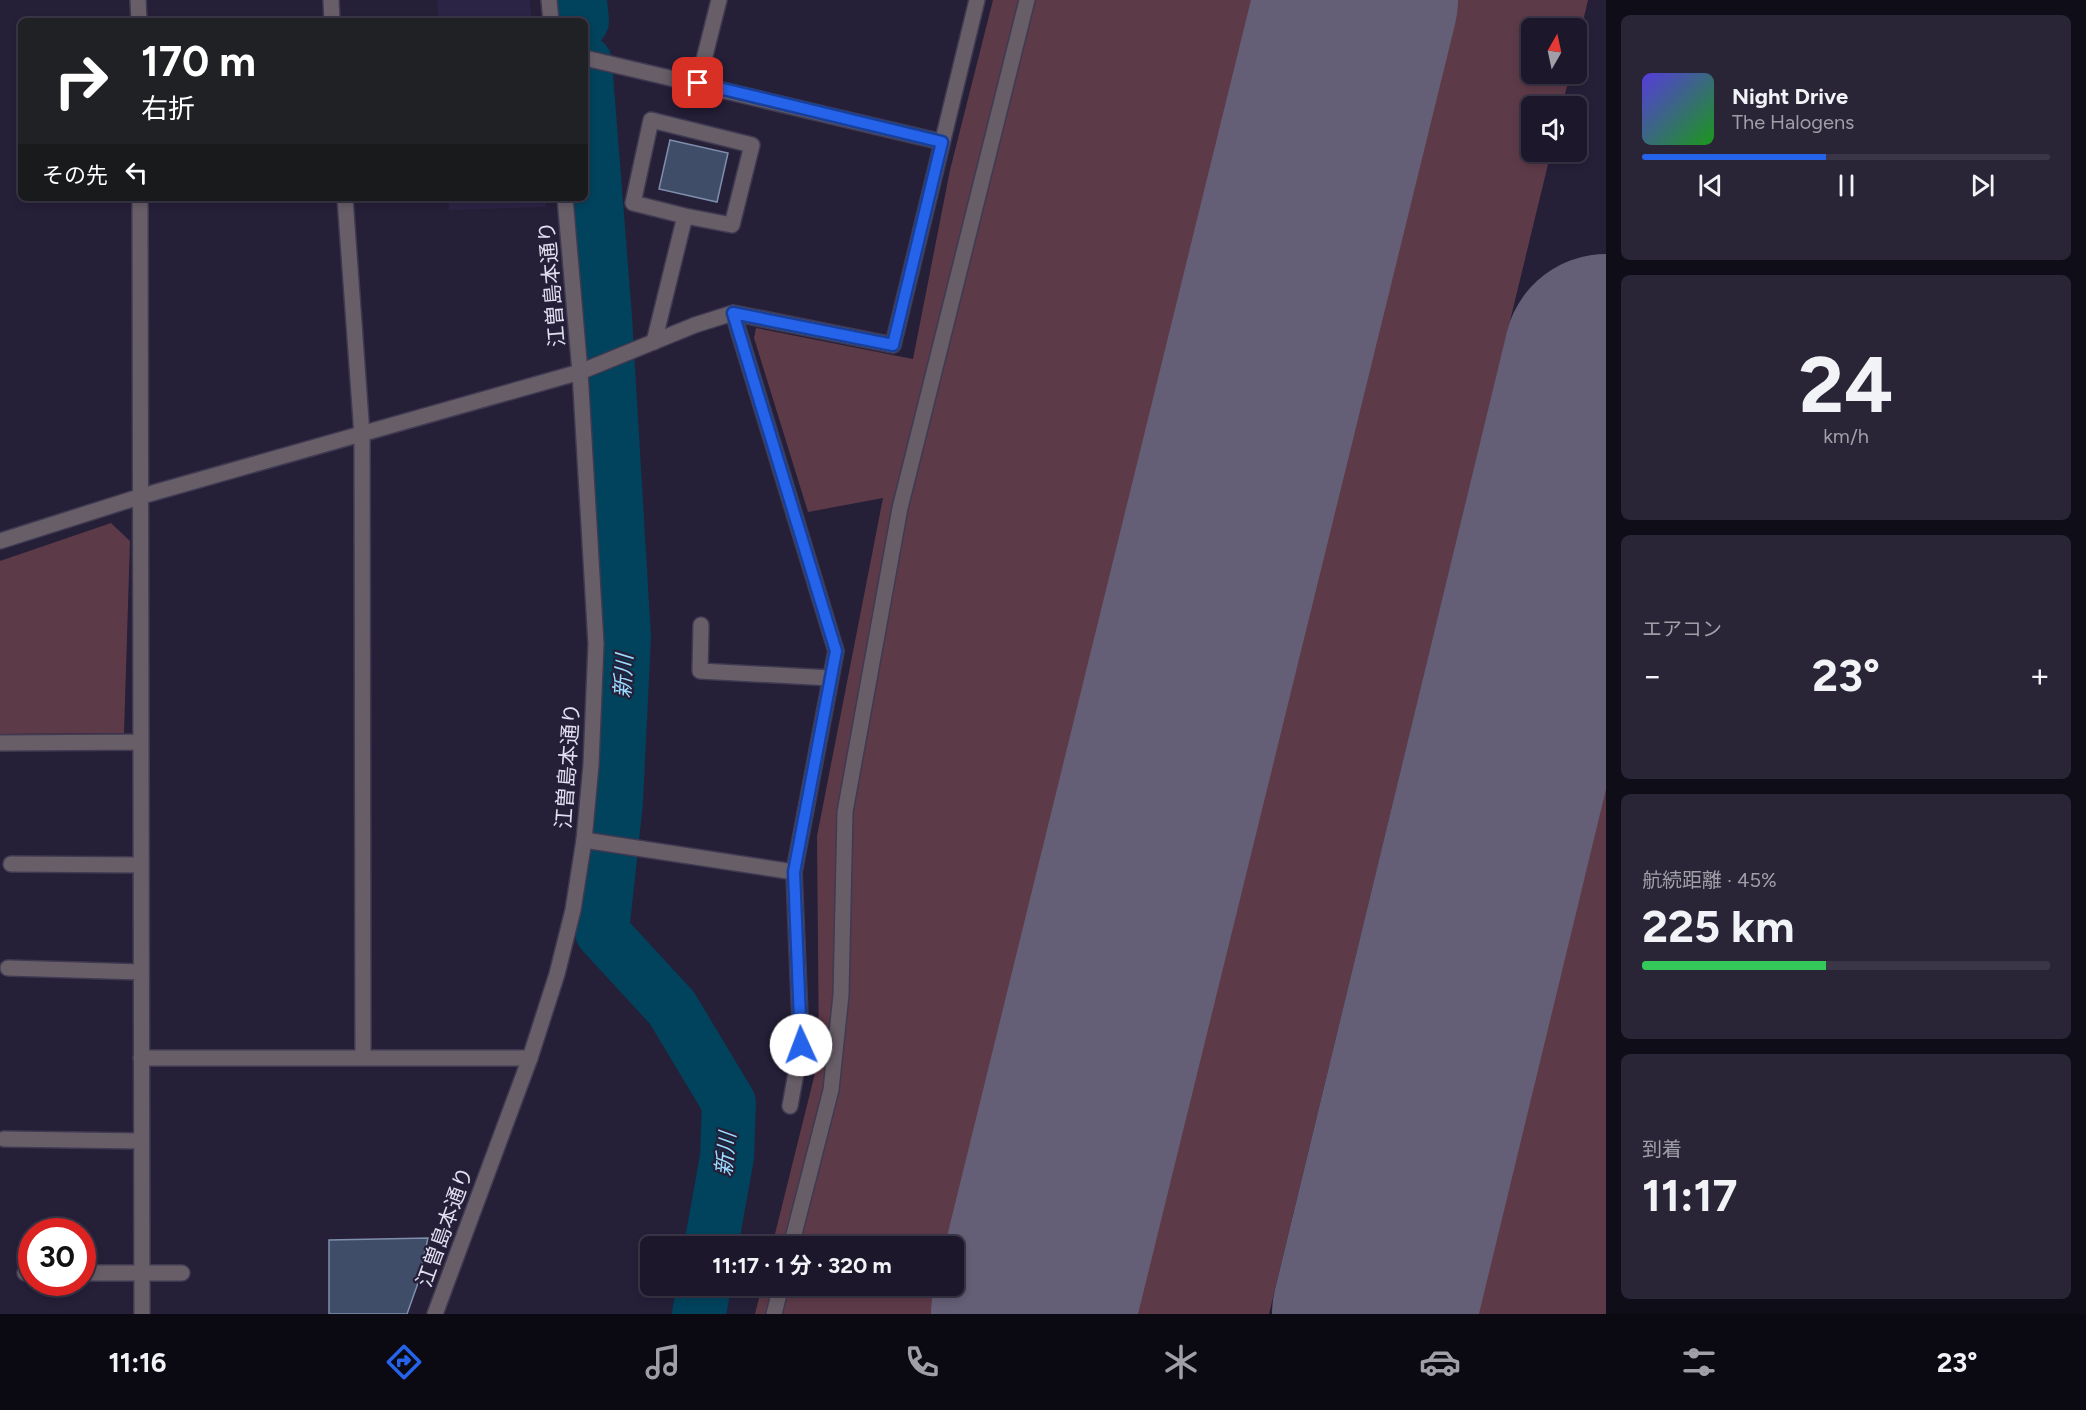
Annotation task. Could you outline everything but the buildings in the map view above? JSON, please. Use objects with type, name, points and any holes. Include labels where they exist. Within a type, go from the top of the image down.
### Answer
[{"type":"street","points":[[138,0],[138,18]]},
{"type":"street","points":[[331,0],[332,18]]},
{"type":"street","points":[[549,0],[550,18]]},
{"type":"street","points":[[698,83],[719,0]]},
{"type":"street","points":[[0,541],[142,496],[580,372],[733,313],[893,345],[977,0]]},
{"type":"street","points":[[794,1236],[831,1090],[842,995],[844,812],[900,508],[1027,0]]},
{"type":"street","points":[[588,59],[942,142]]},
{"type":"street","points":[[651,120],[752,145],[732,225],[685,216],[633,203],[651,120]]},
{"type":"street","points":[[140,201],[142,1314]]},
{"type":"street","points":[[345,201],[362,435],[363,1057]]},
{"type":"street","name":"江曽島本通り","points":[[435,1314],[530,1058],[557,974],[573,910],[584,840],[591,765],[596,644],[580,372],[566,201]]},
{"type":"street","points":[[654,342],[685,216]]},
{"type":"street","points":[[733,313],[836,651],[794,872],[801,1045],[790,1106]]},
{"type":"street","points":[[701,625],[700,671],[831,678]]},
{"type":"street","points":[[0,743],[141,742]]},
{"type":"street","points":[[584,840],[794,872]]},
{"type":"street","points":[[11,864],[141,865]]},
{"type":"street","points":[[8,968],[141,972]]},
{"type":"street","points":[[141,1058],[530,1058]]},
{"type":"street","points":[[4,1139],[141,1141]]},
{"type":"street","points":[[96,1273],[182,1273]]},
{"type":"street","points":[[774,1314],[779,1296]]},
{"type":"shaded area","points":[[437,0],[530,0],[532,18],[438,18]]},
{"type":"shaded area","points":[[993,0],[1588,0],[1584,18],[1521,18],[1521,84],[1568,84],[1564,96],[1521,96],[1521,162],[1549,162],[1269,1314],[755,1314],[760,1296],[964,1296],[964,1236],[774,1236],[819,1057],[817,836],[883,498],[808,512],[754,338],[756,328],[913,359],[950,170]]},
{"type":"shaded area","points":[[448,201],[545,201],[546,207],[449,210]]},
{"type":"shaded area","points":[[111,523],[130,541],[124,733],[0,734],[0,561]]},
{"type":"shaded area","points":[[1606,778],[1606,1314],[1476,1314]]},
{"type":"waterway","name":"新川","points":[[580,0],[582,18]]},
{"type":"waterway","name":"新川","points":[[588,100],[605,317],[624,637],[616,802],[602,932],[672,1008],[729,1103],[727,1157],[713,1236]]},
{"type":"waterway","name":"新川","points":[[699,1314],[702,1296]]},
{"type":"taxiway","points":[[1532,662],[1566,627],[1606,600]]},
{"type":"runway","points":[[1033,1314],[1356,0]]},
{"type":"runway","points":[[1374,1314],[1606,356]]},
{"type":"route","points":[[698,83],[942,142],[893,345],[733,313],[836,651],[794,872],[801,1045]]}]
